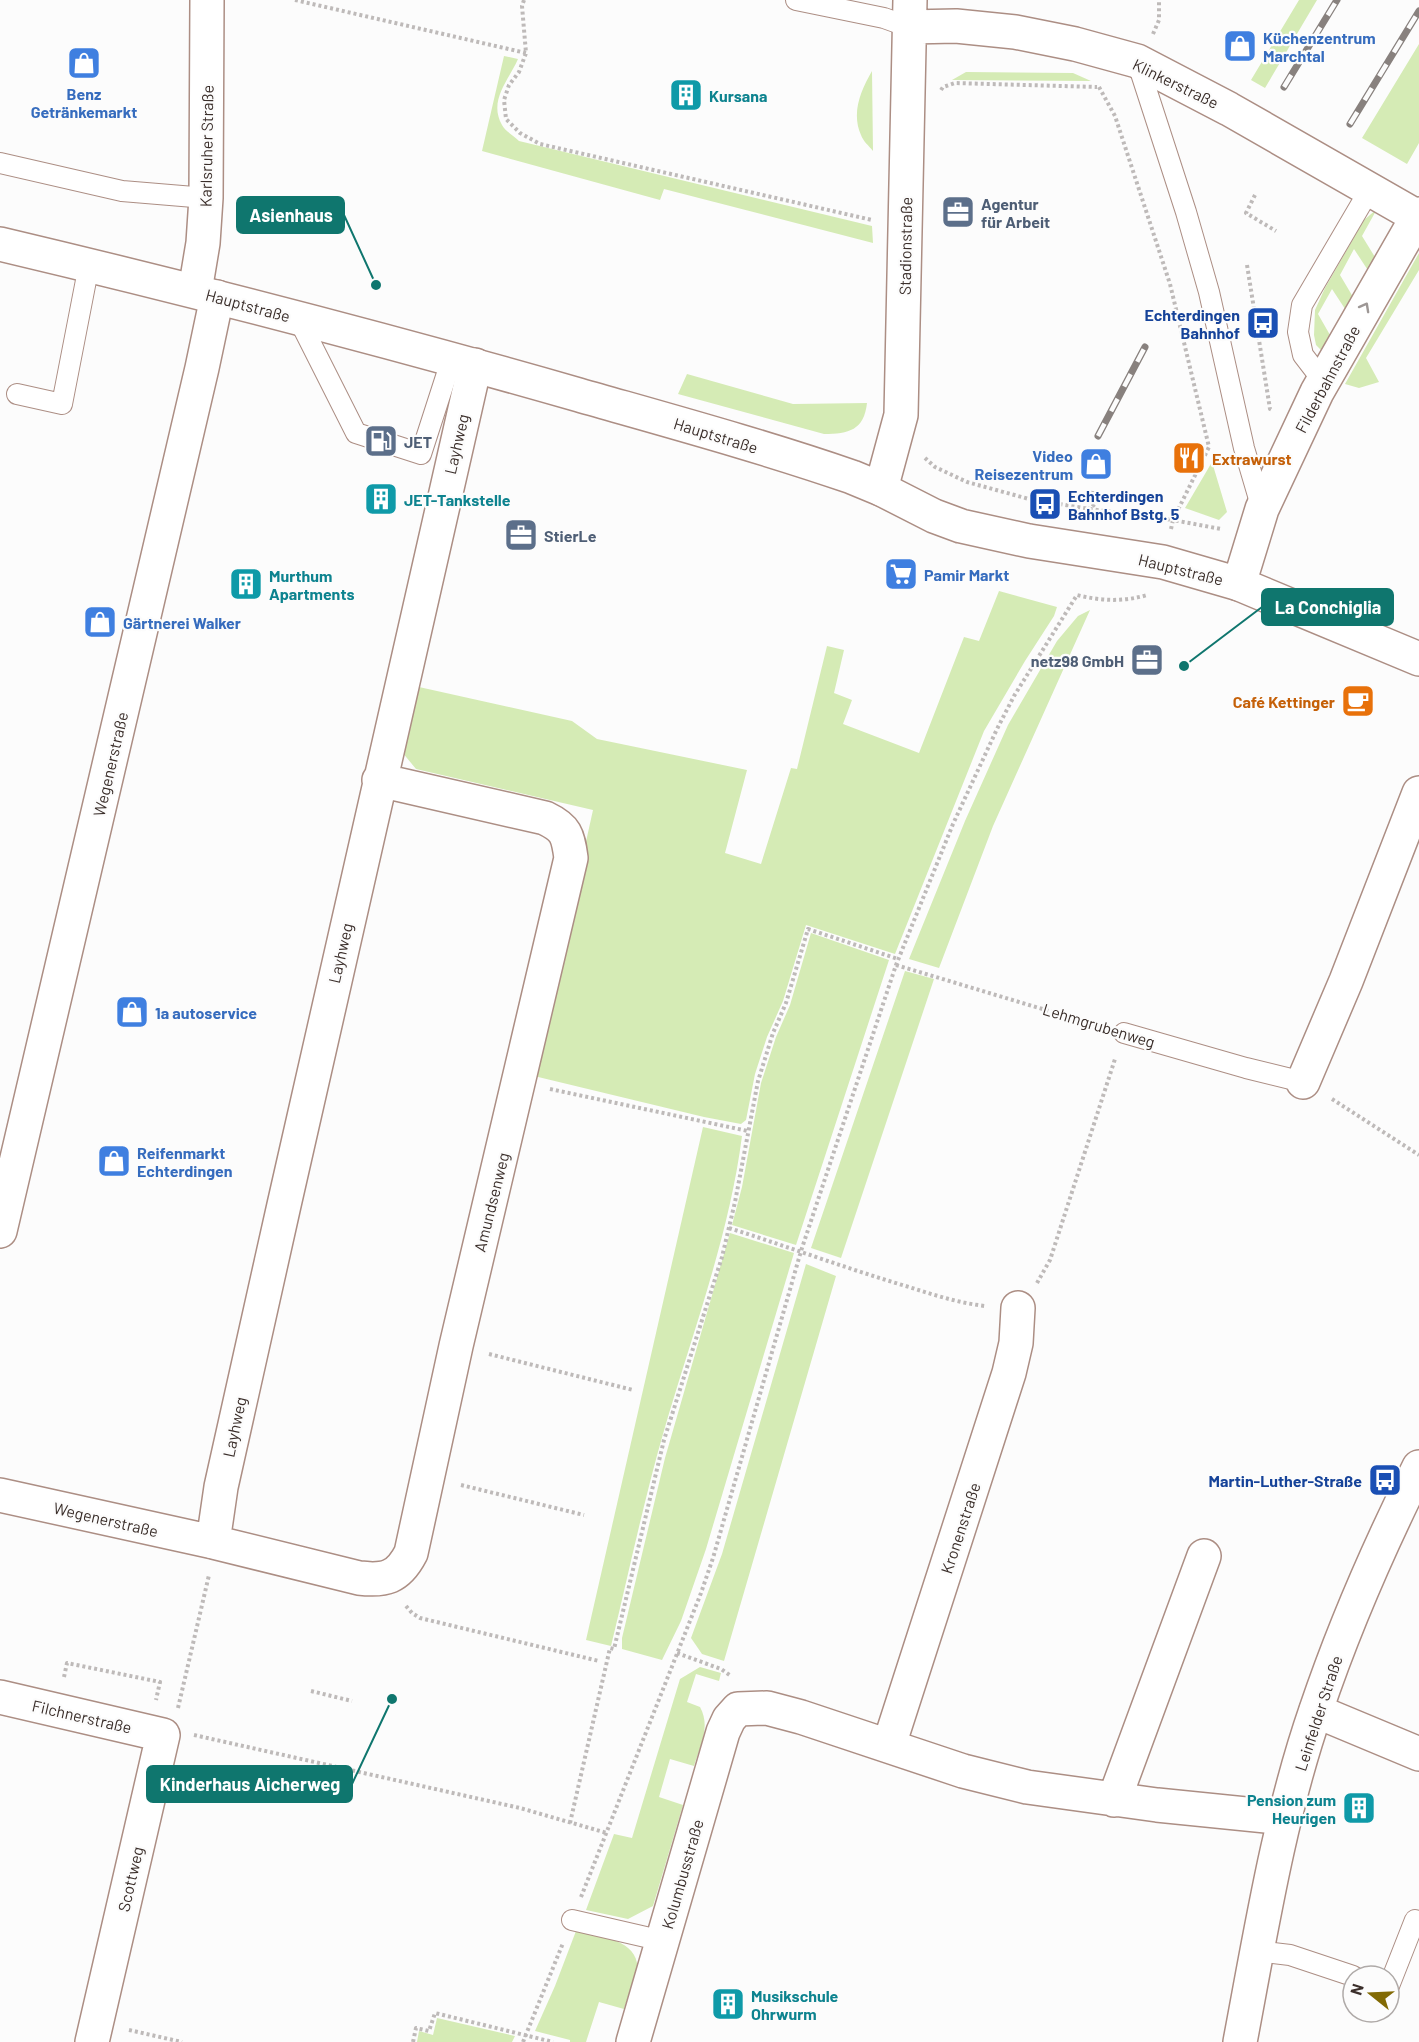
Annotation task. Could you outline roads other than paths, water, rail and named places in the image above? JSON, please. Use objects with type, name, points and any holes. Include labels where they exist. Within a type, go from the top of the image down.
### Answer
[{"type":"street","name":"Karlsruher Straße","points":[[206,294],[203,243],[206,198],[207,0]]},
{"type":"street","name":"Klinkerstraße","points":[[909,14],[956,26],[1015,32],[1075,44],[1137,61],[1229,109],[1418,215]]},
{"type":"street","name":"Stadionstraße","points":[[881,489],[910,445],[901,415],[909,14]]},
{"type":"street","name":"Filderbahnstraße","points":[[1239,584],[1262,509],[1323,381],[1418,215]]},
{"type":"street","name":"Hauptstraße","points":[[0,244],[206,294],[463,362],[814,464],[881,489],[934,516],[961,526],[995,535],[1163,562],[1239,584],[1419,659]]},
{"type":"street","name":"Wegenerstraße","points":[[0,1231],[202,368],[206,294]]},
{"type":"street","name":"Layhweg","points":[[213,1542],[224,1475],[379,780],[463,362]]},
{"type":"street","name":"Amundsenweg","points":[[213,1542],[359,1578],[379,1580],[404,1566],[411,1553],[456,1346],[571,858],[568,839],[559,825],[545,818],[379,780]]},
{"type":"street","points":[[1303,1082],[1346,981],[1419,793]]},
{"type":"street","name":"Kronenstraße","points":[[889,1745],[1009,1373],[1016,1343],[1018,1308]]},
{"type":"street","name":"Leinfelder Straße","points":[[1240,2042],[1285,1818],[1316,1711],[1391,1523],[1419,1467]]},
{"type":"street","name":"Wegenerstraße","points":[[0,1495],[213,1542]]},
{"type":"street","points":[[1114,1800],[1204,1556]]},
{"type":"street","name":"Filchnerstraße","points":[[0,1697],[156,1733]]},
{"type":"street","name":"Kolumbusstraße","points":[[633,2042],[723,1732],[729,1719],[738,1709],[767,1708],[801,1716],[889,1745]]},
{"type":"street","points":[[1316,1711],[1419,1754]]},
{"type":"street","name":"Scottweg","points":[[94,2032],[156,1733]]},
{"type":"street","points":[[889,1745],[993,1779],[1027,1787],[1114,1800],[1285,1818]]},
{"type":"lane","points":[[796,0],[884,18],[909,14]]},
{"type":"lane","points":[[1137,61],[1203,269],[1244,448],[1262,509]]},
{"type":"lane","points":[[0,164],[122,191],[206,198]]},
{"type":"lane","points":[[1323,381],[1303,355],[1298,332],[1302,305],[1370,189]]},
{"type":"lane","points":[[17,394],[62,404],[89,265]]},
{"type":"lane","points":[[298,318],[356,433],[422,454],[463,362]]},
{"type":"lane","name":"Lehmgrubenweg","points":[[1124,1033],[1303,1082]]},
{"type":"lane","points":[[572,1920],[663,1941]]},
{"type":"lane","points":[[1398,1964],[1415,1920]]},
{"type":"lane","points":[[1257,1951],[1290,1955],[1341,1972]]},
{"type":"railway","points":[[1284,87],[1337,0]]},
{"type":"railway","points":[[1350,124],[1419,11]]},
{"type":"railway","points":[[1098,436],[1145,347]]},
{"type":"place","name":"Küchenzentrum Marchtal","points":[[1240,46]]},
{"type":"place","name":"Benz Getränkemarkt","points":[[84,63]]},
{"type":"place","name":"Kursana","points":[[686,95]]},
{"type":"place","name":"Agentur für Arbeit","points":[[958,212]]},
{"type":"place","name":"Asienhaus","points":[[376,285]]},
{"type":"place","name":"Echterdingen Bahnhof","points":[[1263,323]]},
{"type":"place","name":"JET","points":[[381,441]]},
{"type":"place","name":"Extrawurst","points":[[1189,458]]},
{"type":"place","name":"Video Reisezentrum","points":[[1096,464]]},
{"type":"place","name":"JET-Tankstelle","points":[[381,499]]},
{"type":"place","name":"Echterdingen Bahnhof Bstg. 5","points":[[1045,504]]},
{"type":"place","name":"StierLe","points":[[521,535]]},
{"type":"place","name":"Pamir Markt","points":[[901,574]]},
{"type":"place","name":"Murthum Apartments","points":[[246,584]]},
{"type":"place","name":"Gärtnerei Walker","points":[[100,622]]},
{"type":"place","name":"netz98 GmbH","points":[[1147,660]]},
{"type":"place","name":"La Conchiglia","points":[[1184,666]]},
{"type":"place","name":"Café Kettinger","points":[[1358,701]]},
{"type":"place","name":"1a autoservice","points":[[132,1012]]},
{"type":"place","name":"Reifenmarkt Echterdingen","points":[[114,1161]]},
{"type":"place","name":"Martin-Luther-Straße","points":[[1385,1480]]},
{"type":"place","name":"Kinderhaus Aicherweg","points":[[392,1699]]},
{"type":"place","name":"Pension zum Heurigen","points":[[1359,1808]]},
{"type":"place","name":"Musikschule Ohrwurm","points":[[728,2004]]}]
